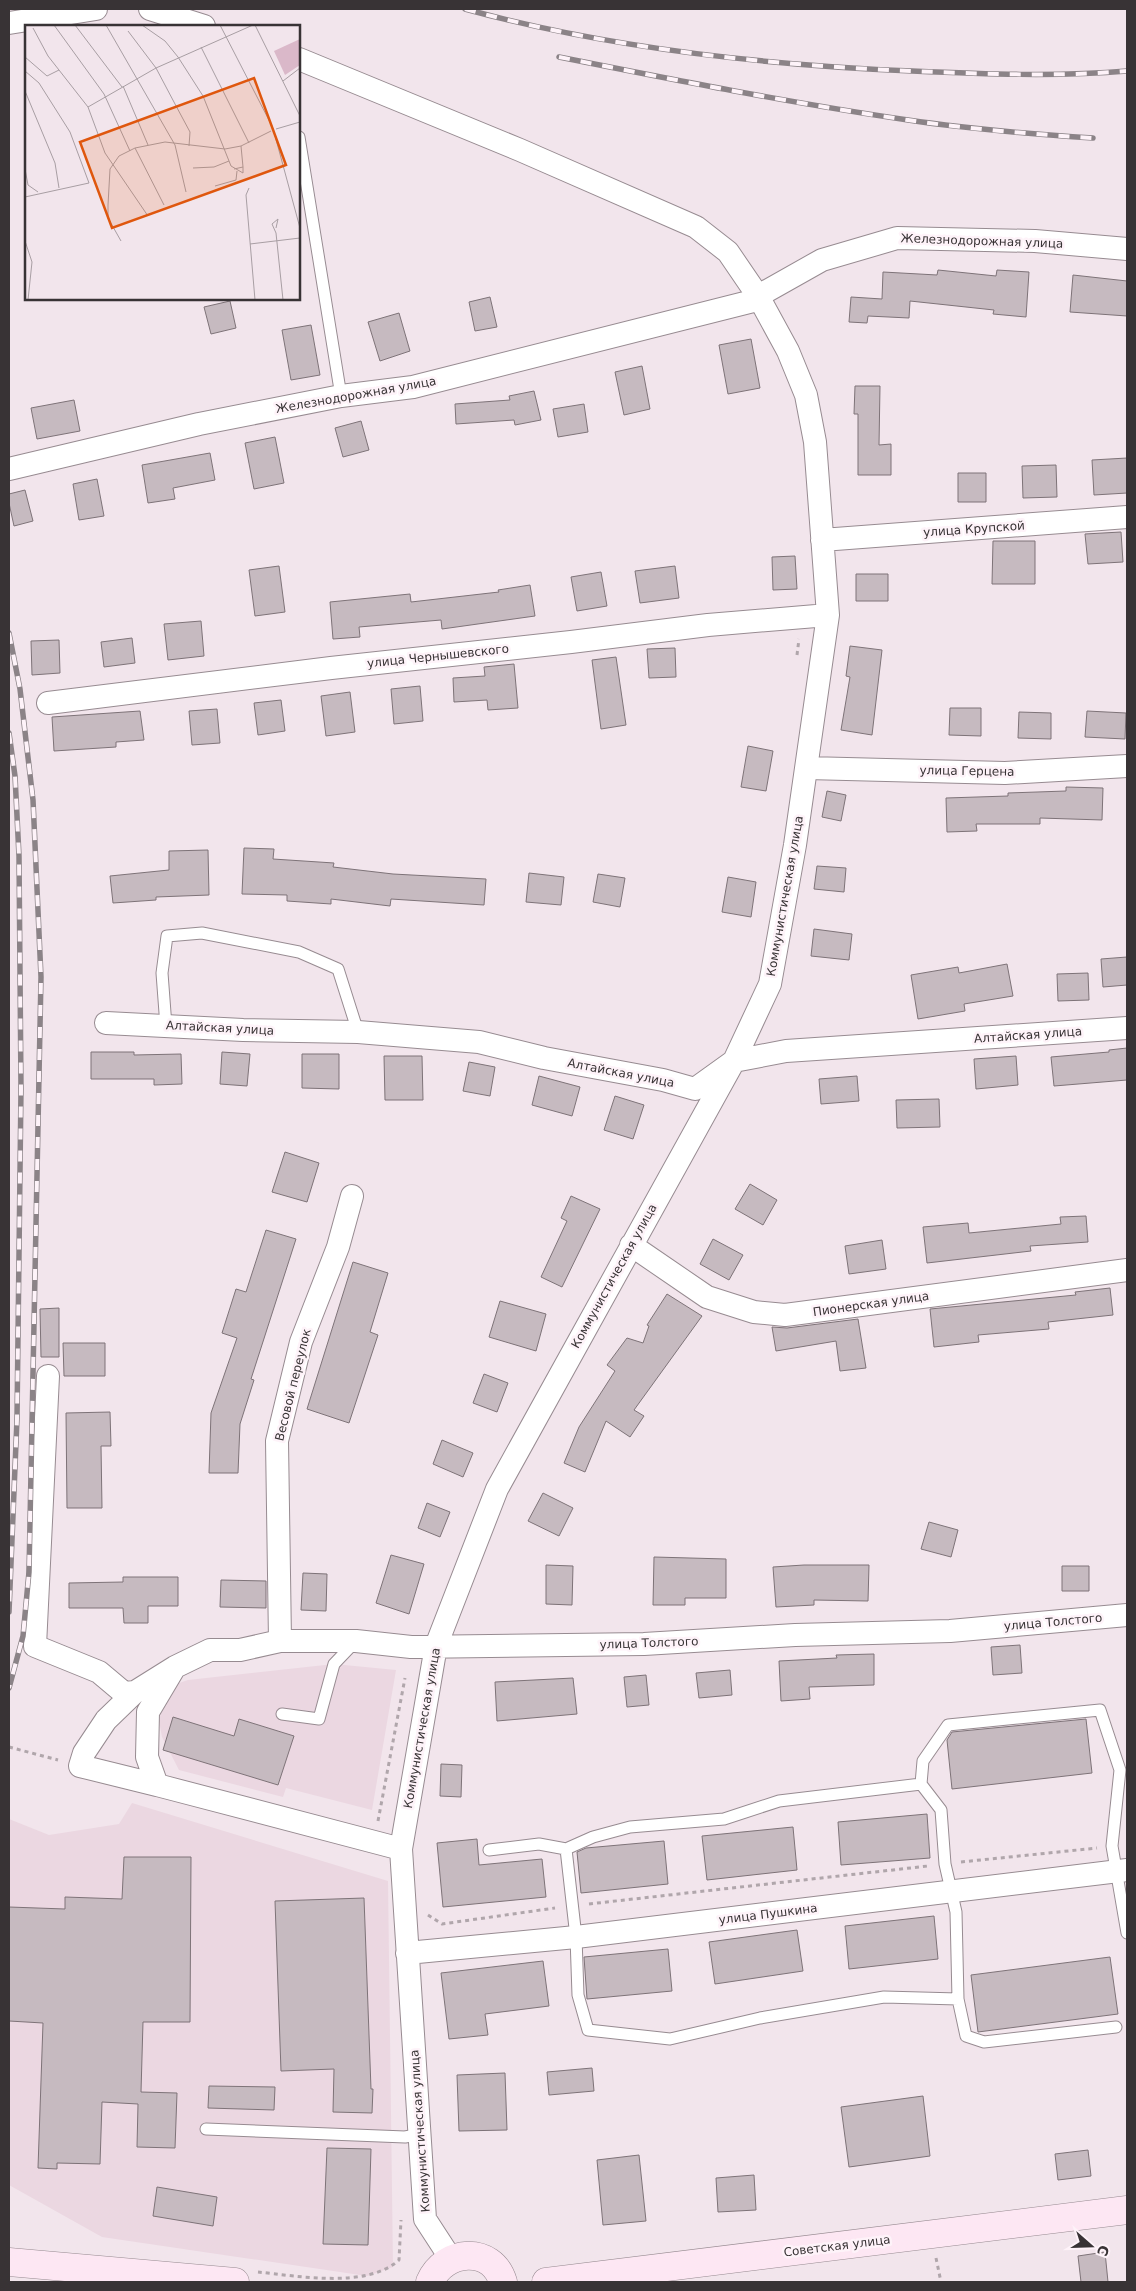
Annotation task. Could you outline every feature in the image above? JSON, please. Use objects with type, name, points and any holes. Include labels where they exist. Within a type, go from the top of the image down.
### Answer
[{"type":"main road","name":"Советская улица","points":[[546,2282],[1127,2210]]},
{"type":"main road","points":[[430,2282],[441,2265],[451,2258],[463,2256],[475,2256],[486,2260],[495,2268],[503,2282]]},
{"type":"main road","points":[[9,2262],[243,2276]]},
{"type":"street","points":[[9,23],[96,9]]},
{"type":"street","points":[[150,9],[201,25]]},
{"type":"street","points":[[300,59],[520,150],[696,227],[728,252],[758,296]]},
{"type":"street","name":"Железнодорожная улица","points":[[9,469],[199,424],[341,396],[413,387],[753,301],[758,296],[822,260],[897,238],[1035,241],[1127,249]]},
{"type":"street","name":"Коммунистическая улица","points":[[451,2258],[425,2219],[421,2134],[407,1953],[406,1898],[401,1849],[436,1646],[498,1488],[734,1061],[770,984],[807,768],[828,615],[815,442],[806,395],[788,351],[758,296]]},
{"type":"street","name":"улица Крупской","points":[[822,540],[1127,517]]},
{"type":"street","name":"улица Чернышевского","points":[[48,703],[331,668],[571,642],[708,624],[828,615]]},
{"type":"street","name":"улица Герцена","points":[[807,768],[1005,773],[1127,766]]},
{"type":"street","name":"Алтайская улица","points":[[106,1023],[358,1032],[480,1042],[544,1058],[663,1080],[695,1090],[734,1061],[786,1052],[1127,1028]]},
{"type":"street","name":"Весовой переулок","points":[[280,1641],[277,1441],[301,1342],[338,1247],[352,1196]]},
{"type":"street","name":"Пионерская улица","points":[[631,1245],[707,1297],[754,1312],[785,1315],[1127,1270]]},
{"type":"street","points":[[48,1376],[35,1646],[99,1672],[124,1693],[135,1692]]},
{"type":"street","name":"улица Толстого","points":[[80,1766],[84,1753],[106,1720],[135,1692],[175,1667],[210,1650],[240,1650],[280,1641],[356,1641],[411,1647],[644,1644],[795,1635],[950,1631],[1127,1616]]},
{"type":"street","points":[[157,1785],[147,1757],[148,1712],[175,1667]]},
{"type":"street","points":[[80,1766],[401,1849]]},
{"type":"street","name":"улица Пушкина","points":[[407,1953],[576,1937],[1122,1870]]},
{"type":"lane","points":[[300,143],[341,396]]},
{"type":"lane","points":[[166,1026],[162,973],[167,936],[202,933],[298,952],[338,969],[358,1032]]},
{"type":"lane","points":[[282,1714],[319,1719],[334,1664],[356,1641]]},
{"type":"lane","points":[[1116,2027],[984,2042],[966,2036],[958,1999],[956,1912],[945,1864],[941,1810],[921,1784],[923,1760],[948,1725],[1100,1710],[1124,1770],[1112,1846],[1122,1870],[1127,1933]]},
{"type":"lane","points":[[489,1850],[540,1844],[566,1849],[593,1837],[630,1827],[724,1819],[779,1801],[921,1784]]},
{"type":"lane","points":[[566,1849],[576,1937],[578,1995],[588,2030],[670,2039],[760,2018],[884,1998],[958,1999]]},
{"type":"lane","points":[[206,2128],[404,2137],[421,2134]]},
{"type":"path","points":[[9,1747],[80,1766]]},
{"type":"path","points":[[406,1898],[442,1924],[572,1906],[1112,1846]]},
{"type":"path","points":[[243,2276],[336,2279],[378,2272],[390,2268],[399,2260],[401,2213]]},
{"type":"shaded area","points":[[334,1664],[396,1670],[372,1810],[286,1788],[283,1797],[179,1770],[162,1737],[159,1721],[164,1700],[179,1683],[188,1680]]},
{"type":"shaded area","points":[[132,1803],[388,1881],[393,2267],[367,2276],[102,2237],[9,2185],[9,1819],[49,1835],[119,1824]]},
{"type":"building","points":[[938,270],[996,276],[997,270],[1029,272],[1026,317],[993,314],[994,310],[910,301],[909,318],[868,316],[867,323],[849,322],[851,297],[882,299],[883,272],[937,275]]},
{"type":"building","points":[[1073,275],[1127,281],[1127,316],[1070,312]]},
{"type":"building","points":[[490,297],[497,327],[475,331],[469,302]]},
{"type":"building","points":[[230,301],[236,328],[211,334],[204,307]]},
{"type":"building","points":[[399,313],[410,351],[380,361],[368,322]]},
{"type":"building","points":[[311,325],[320,375],[291,380],[282,330]]},
{"type":"building","points":[[751,339],[760,388],[728,394],[719,345]]},
{"type":"building","points":[[642,366],[650,409],[624,415],[615,372]]},
{"type":"building","points":[[855,386],[880,386],[879,445],[891,444],[891,475],[858,475],[858,414],[854,414]]},
{"type":"building","points":[[534,391],[541,420],[515,425],[514,420],[456,424],[455,404],[510,400],[509,396]]},
{"type":"building","points":[[74,400],[80,431],[37,439],[31,408]]},
{"type":"building","points":[[584,404],[588,432],[558,437],[553,409]]},
{"type":"building","points":[[361,421],[369,450],[343,457],[335,428]]},
{"type":"building","points":[[275,437],[284,483],[254,489],[245,443]]},
{"type":"building","points":[[210,453],[215,480],[173,488],[175,499],[148,503],[142,465]]},
{"type":"building","points":[[1127,458],[1127,493],[1094,495],[1092,460]]},
{"type":"building","points":[[1056,465],[1057,497],[1023,498],[1022,466]]},
{"type":"building","points":[[958,473],[986,473],[986,502],[958,502]]},
{"type":"building","points":[[97,479],[104,516],[79,520],[73,484]]},
{"type":"building","points":[[25,490],[33,521],[14,526],[9,494]]},
{"type":"building","points":[[1121,532],[1123,562],[1088,564],[1085,534]]},
{"type":"building","points":[[993,541],[1035,541],[1035,584],[992,584]]},
{"type":"building","points":[[795,556],[797,589],[773,590],[772,557]]},
{"type":"building","points":[[279,566],[285,612],[255,616],[249,570]]},
{"type":"building","points":[[675,566],[679,598],[640,603],[635,571]]},
{"type":"building","points":[[601,572],[607,606],[577,611],[571,577]]},
{"type":"building","points":[[856,574],[888,574],[888,601],[856,601]]},
{"type":"building","points":[[530,585],[535,616],[442,629],[441,620],[359,627],[360,637],[333,639],[330,602],[410,594],[411,602],[499,592],[498,590]]},
{"type":"building","points":[[201,621],[204,656],[168,660],[164,624]]},
{"type":"building","points":[[132,638],[135,663],[104,667],[101,642]]},
{"type":"building","points":[[59,640],[60,673],[32,675],[31,641]]},
{"type":"building","points":[[850,646],[882,650],[872,735],[841,730],[850,677],[846,676]]},
{"type":"building","points":[[675,648],[676,677],[649,678],[647,649]]},
{"type":"building","points":[[616,657],[626,725],[601,729],[592,660]]},
{"type":"building","points":[[514,664],[518,708],[488,710],[487,700],[454,702],[453,678],[485,676],[484,667]]},
{"type":"building","points":[[420,686],[423,721],[394,724],[391,689]]},
{"type":"building","points":[[350,692],[355,732],[326,736],[321,696]]},
{"type":"building","points":[[281,700],[285,731],[258,735],[254,703]]},
{"type":"building","points":[[950,708],[981,708],[981,736],[949,735]]},
{"type":"building","points":[[217,709],[220,743],[192,745],[189,711]]},
{"type":"building","points":[[140,711],[144,740],[116,742],[116,747],[54,751],[52,717]]},
{"type":"building","points":[[1087,711],[1126,713],[1125,739],[1085,737]]},
{"type":"building","points":[[1019,712],[1051,713],[1051,739],[1018,738]]},
{"type":"building","points":[[748,746],[773,751],[766,791],[741,787]]},
{"type":"building","points":[[1066,787],[1103,788],[1102,820],[1040,818],[1040,824],[976,824],[977,831],[947,832],[946,798],[1008,796],[1008,793],[1066,791]]},
{"type":"building","points":[[827,791],[846,795],[841,821],[822,817]]},
{"type":"building","points":[[244,848],[274,849],[273,859],[334,863],[333,867],[393,874],[486,879],[484,905],[391,899],[390,906],[331,899],[331,904],[287,901],[287,895],[242,894]]},
{"type":"building","points":[[208,850],[209,895],[156,897],[156,900],[113,903],[110,876],[169,870],[169,851]]},
{"type":"building","points":[[817,866],[846,868],[844,892],[814,889]]},
{"type":"building","points":[[529,873],[564,877],[561,905],[526,902]]},
{"type":"building","points":[[598,874],[625,878],[620,907],[593,902]]},
{"type":"building","points":[[728,877],[756,882],[751,917],[722,912]]},
{"type":"building","points":[[814,929],[852,934],[849,960],[811,956]]},
{"type":"building","points":[[1127,957],[1127,985],[1103,987],[1101,959]]},
{"type":"building","points":[[1007,964],[1013,996],[964,1004],[965,1011],[918,1019],[911,975],[958,967],[959,973]]},
{"type":"building","points":[[1088,973],[1089,1000],[1058,1001],[1057,974]]},
{"type":"building","points":[[1127,1048],[1127,1080],[1054,1086],[1051,1057],[1109,1052],[1109,1050]]},
{"type":"building","points":[[91,1052],[134,1052],[134,1055],[181,1054],[182,1084],[154,1085],[154,1079],[91,1079]]},
{"type":"building","points":[[222,1052],[250,1054],[247,1086],[220,1084]]},
{"type":"building","points":[[302,1054],[339,1054],[339,1089],[302,1088]]},
{"type":"building","points":[[384,1056],[422,1056],[423,1100],[385,1100]]},
{"type":"building","points":[[1016,1056],[1018,1085],[976,1089],[974,1059]]},
{"type":"building","points":[[469,1062],[495,1067],[490,1096],[463,1091]]},
{"type":"building","points":[[539,1076],[580,1087],[572,1116],[532,1105]]},
{"type":"building","points":[[857,1076],[859,1101],[821,1104],[819,1079]]},
{"type":"building","points":[[615,1096],[644,1105],[633,1139],[604,1130]]},
{"type":"building","points":[[939,1099],[940,1127],[897,1128],[896,1100]]},
{"type":"building","points":[[285,1152],[319,1163],[307,1202],[272,1192]]},
{"type":"building","points":[[750,1184],[777,1200],[763,1225],[735,1209]]},
{"type":"building","points":[[571,1196],[600,1209],[562,1287],[541,1277],[567,1221],[561,1218]]},
{"type":"building","points":[[1086,1216],[1088,1242],[1030,1246],[1031,1251],[927,1263],[923,1227],[968,1223],[969,1233],[1061,1224],[1060,1217]]},
{"type":"building","points":[[266,1230],[296,1239],[251,1379],[254,1380],[240,1424],[238,1473],[209,1473],[211,1413],[237,1338],[222,1333],[236,1289],[246,1292]]},
{"type":"building","points":[[713,1239],[743,1255],[729,1280],[700,1264]]},
{"type":"building","points":[[882,1240],[886,1269],[849,1274],[845,1246]]},
{"type":"building","points":[[353,1262],[388,1273],[370,1332],[378,1335],[349,1423],[307,1409]]},
{"type":"building","points":[[1110,1288],[1113,1315],[1048,1322],[1049,1329],[978,1335],[979,1342],[934,1347],[930,1309],[1076,1295],[1075,1292]]},
{"type":"building","points":[[667,1294],[702,1316],[634,1410],[644,1416],[630,1437],[606,1421],[585,1472],[564,1463],[579,1427],[615,1371],[607,1365],[627,1338],[643,1343],[649,1326],[647,1325]]},
{"type":"building","points":[[500,1301],[546,1314],[536,1351],[489,1337]]},
{"type":"building","points":[[59,1308],[59,1357],[41,1357],[40,1309]]},
{"type":"building","points":[[858,1319],[866,1368],[840,1371],[836,1341],[776,1351],[772,1327],[787,1328]]},
{"type":"building","points":[[63,1343],[105,1343],[105,1376],[64,1376]]},
{"type":"building","points":[[484,1374],[508,1383],[497,1412],[473,1403]]},
{"type":"building","points":[[110,1412],[111,1446],[101,1446],[102,1508],[67,1508],[66,1413]]},
{"type":"building","points":[[442,1440],[473,1453],[463,1477],[433,1464]]},
{"type":"building","points":[[543,1493],[573,1508],[559,1536],[528,1521]]},
{"type":"building","points":[[427,1503],[450,1512],[440,1537],[418,1528]]},
{"type":"building","points":[[929,1522],[958,1530],[951,1557],[921,1549]]},
{"type":"building","points":[[391,1555],[424,1564],[409,1614],[376,1603]]},
{"type":"building","points":[[654,1557],[726,1559],[726,1598],[685,1598],[685,1605],[653,1605]]},
{"type":"building","points":[[546,1565],[573,1566],[572,1605],[546,1604]]},
{"type":"building","points":[[869,1565],[868,1601],[814,1600],[814,1605],[776,1607],[773,1567]]},
{"type":"building","points":[[1062,1566],[1089,1566],[1089,1591],[1062,1591]]},
{"type":"building","points":[[303,1573],[327,1574],[326,1611],[301,1610]]},
{"type":"building","points":[[123,1577],[178,1577],[178,1606],[148,1606],[148,1623],[124,1623],[123,1608],[69,1608],[69,1583],[123,1582]]},
{"type":"building","points":[[221,1580],[266,1581],[266,1608],[220,1607]]},
{"type":"building","points":[[1020,1645],[1022,1673],[993,1675],[991,1647]]},
{"type":"building","points":[[874,1654],[874,1685],[809,1687],[810,1699],[781,1701],[779,1661],[837,1658],[836,1655]]},
{"type":"building","points":[[730,1670],[732,1695],[699,1698],[696,1673]]},
{"type":"building","points":[[646,1675],[649,1705],[627,1707],[624,1677]]},
{"type":"building","points":[[573,1678],[577,1714],[497,1721],[495,1682]]},
{"type":"building","points":[[173,1717],[234,1736],[239,1719],[294,1736],[278,1785],[163,1750]]},
{"type":"building","points":[[1086,1719],[1092,1773],[952,1789],[947,1740],[952,1732]]},
{"type":"building","points":[[441,1764],[462,1765],[461,1797],[440,1796]]},
{"type":"building","points":[[927,1814],[930,1858],[841,1865],[838,1822]]},
{"type":"building","points":[[793,1827],[797,1870],[707,1880],[702,1836]]},
{"type":"building","points":[[477,1839],[479,1865],[542,1859],[546,1897],[443,1907],[437,1843]]},
{"type":"building","points":[[664,1841],[668,1884],[581,1893],[577,1852],[586,1848]]},
{"type":"building","points":[[124,1857],[191,1857],[190,2022],[143,2022],[141,2092],[177,2093],[175,2148],[137,2147],[138,2104],[102,2102],[100,2164],[57,2163],[57,2169],[38,2168],[43,2023],[9,2021],[9,1907],[65,1909],[65,1897],[122,1899]]},
{"type":"building","points":[[364,1898],[371,2089],[373,2089],[372,2113],[333,2112],[334,2069],[281,2071],[275,1901]]},
{"type":"building","points":[[934,1916],[938,1959],[849,1969],[845,1926]]},
{"type":"building","points":[[797,1930],[803,1971],[715,1984],[709,1942]]},
{"type":"building","points":[[668,1949],[672,1991],[587,1999],[584,1957]]},
{"type":"building","points":[[1110,1957],[1118,2014],[978,2032],[971,1975]]},
{"type":"building","points":[[543,1961],[549,2006],[485,2014],[488,2035],[449,2039],[441,1973]]},
{"type":"building","points":[[592,2068],[594,2091],[549,2095],[547,2072]]},
{"type":"building","points":[[505,2073],[507,2130],[459,2131],[457,2075]]},
{"type":"building","points":[[209,2086],[275,2087],[274,2110],[208,2108]]},
{"type":"building","points":[[923,2096],[930,2156],[849,2167],[841,2107]]},
{"type":"building","points":[[327,2148],[371,2149],[368,2245],[323,2244]]},
{"type":"building","points":[[1088,2150],[1091,2176],[1058,2180],[1055,2154]]},
{"type":"building","points":[[639,2155],[646,2221],[603,2225],[597,2160]]},
{"type":"building","points":[[754,2175],[756,2210],[718,2212],[716,2178]]},
{"type":"building","points":[[157,2187],[217,2197],[213,2226],[153,2216]]},
{"type":"building","points":[[1105,2252],[1108,2282],[1081,2282],[1078,2256]]},
{"type":"railway","points":[[465,9],[519,23],[574,34],[630,44],[743,59],[856,68],[966,73],[1047,74],[1127,71]]},
{"type":"railway","points":[[559,57],[733,91],[864,113],[977,129],[1093,138]]},
{"type":"railway","points":[[9,633],[20,689],[33,800],[41,977],[29,1572],[23,1636],[9,1688]]},
{"type":"railway","points":[[9,733],[15,776],[19,856],[21,1089],[17,1419],[9,1612]]}]
